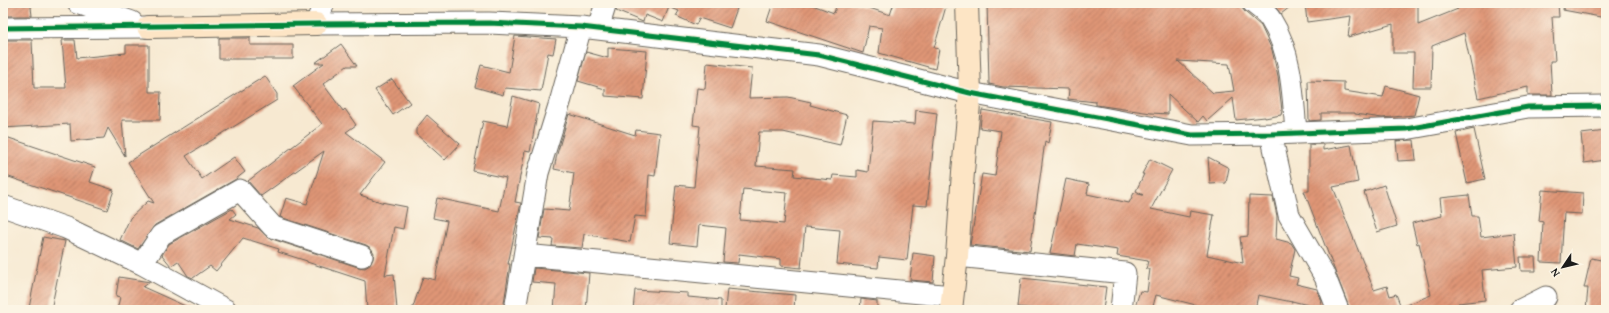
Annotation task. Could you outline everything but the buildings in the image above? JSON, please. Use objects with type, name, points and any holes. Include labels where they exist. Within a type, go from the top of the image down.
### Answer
[{"type":"street","points":[[78,3],[148,27]]},
{"type":"street","points":[[316,24],[324,3]]},
{"type":"street","points":[[515,310],[538,173],[561,99],[590,28],[606,3]]},
{"type":"street","points":[[525,255],[952,303],[970,93],[967,3]]},
{"type":"street","points":[[1253,3],[1270,18],[1285,47],[1293,94],[1296,133]]},
{"type":"street","points":[[3,28],[489,23],[590,28],[820,55],[970,93],[1192,135],[1271,134],[1406,129],[1528,107],[1606,106]]},
{"type":"street","points":[[1271,134],[1289,215],[1325,277],[1338,310]]},
{"type":"street","points":[[142,264],[161,235],[240,190],[273,227],[362,256]]},
{"type":"street","points":[[3,206],[66,228],[142,264],[226,310]]},
{"type":"street","points":[[957,256],[1125,273],[1121,310]]},
{"type":"street","points":[[1520,310],[1546,297]]},
{"type":"cycle path","points":[[3,28],[489,23],[581,27],[819,55],[970,93],[1192,135],[1271,134],[1406,129],[1528,107],[1606,106]]}]
